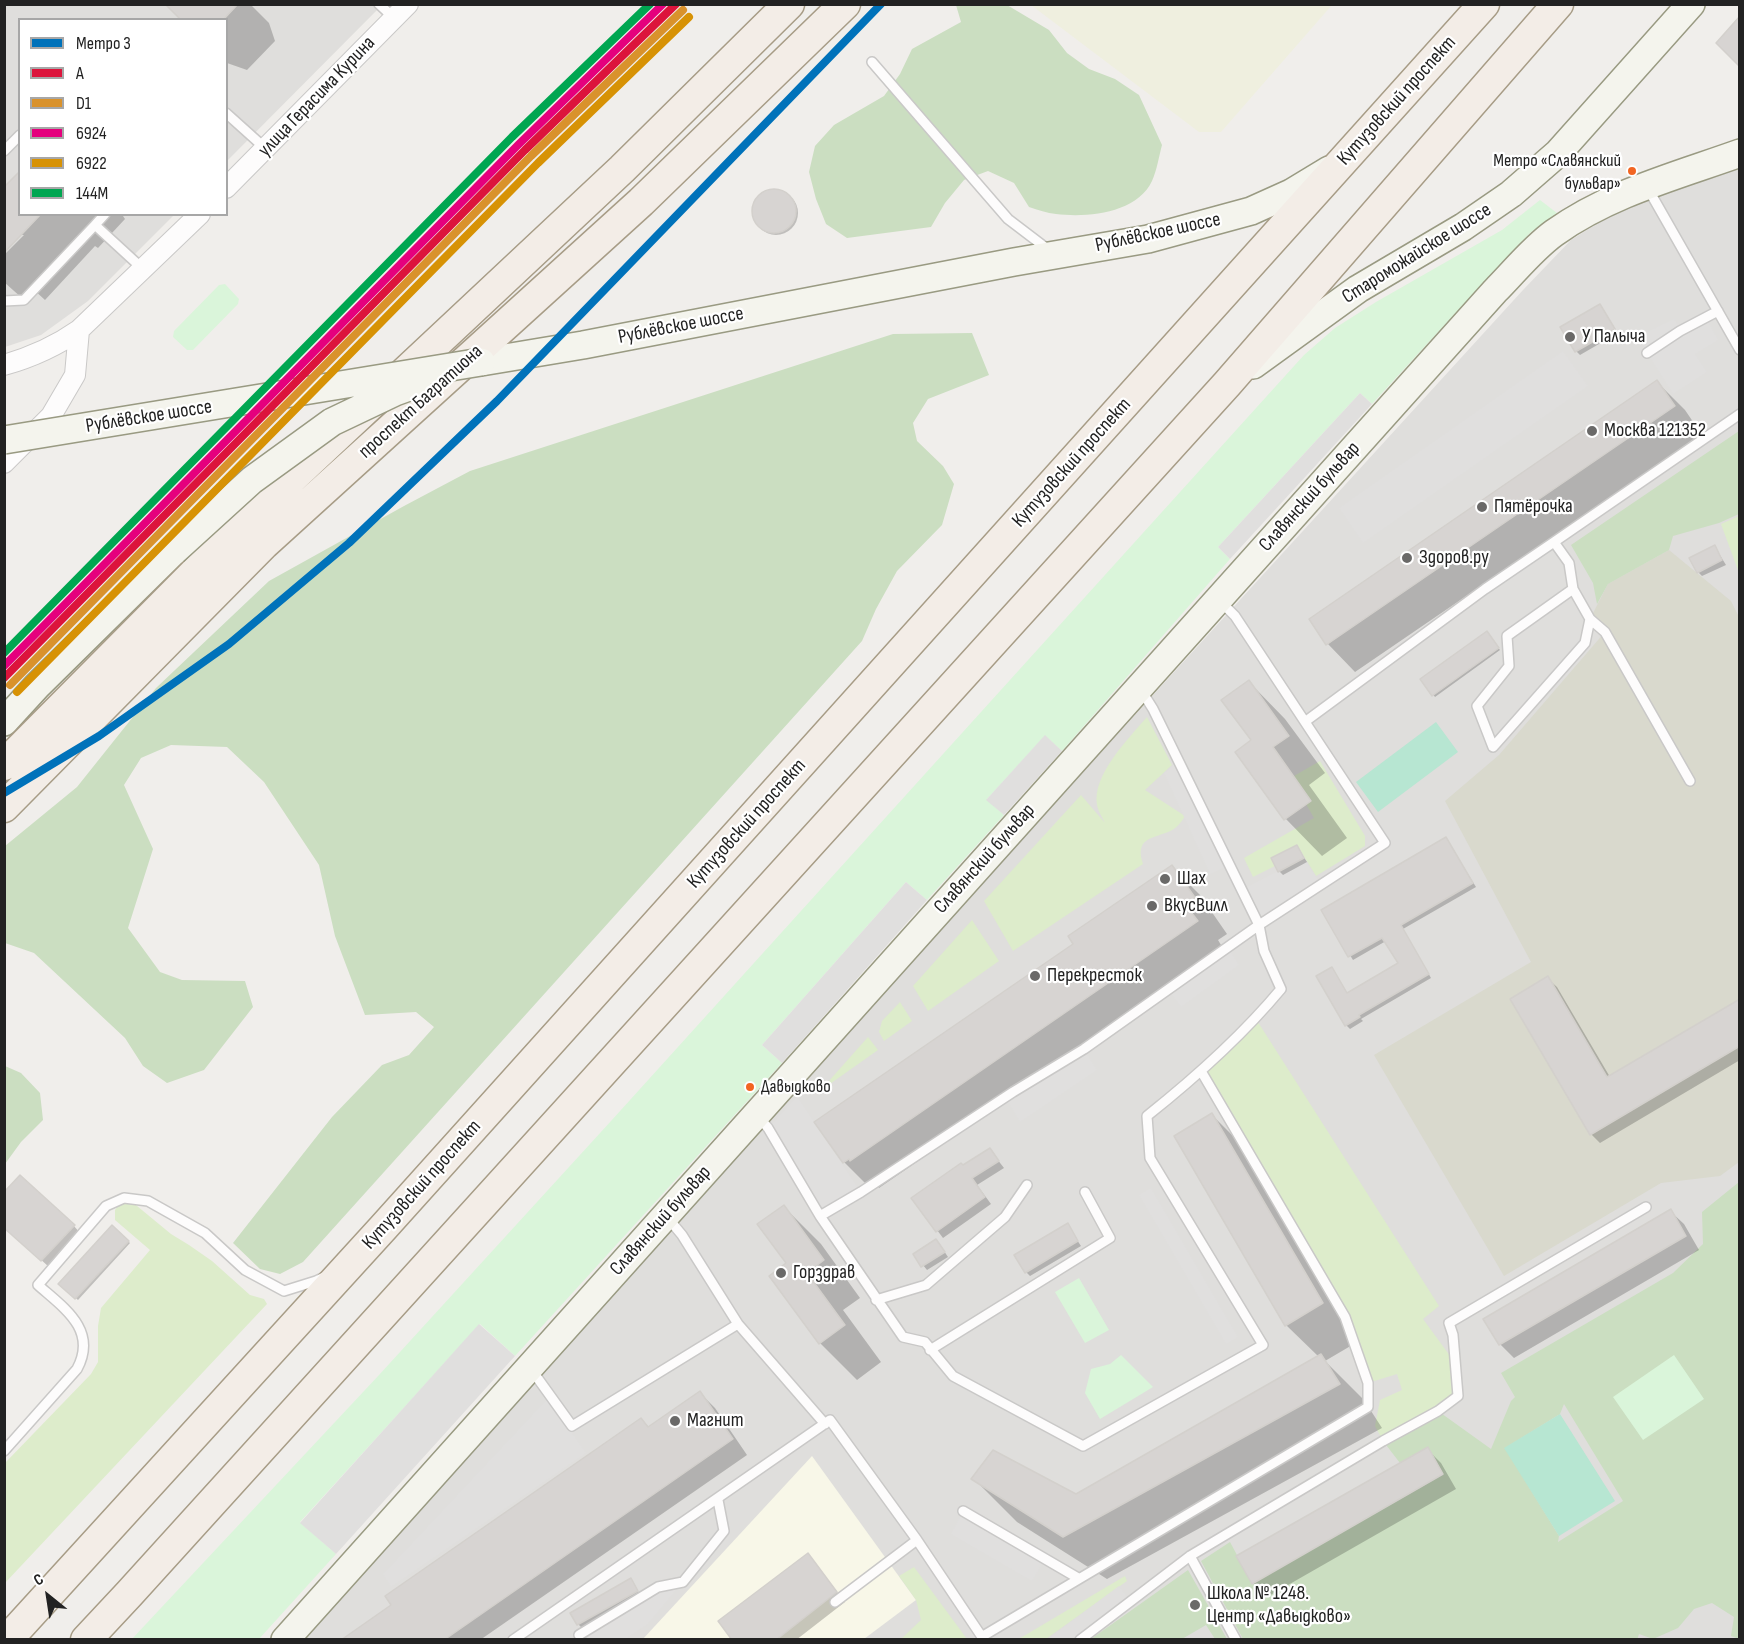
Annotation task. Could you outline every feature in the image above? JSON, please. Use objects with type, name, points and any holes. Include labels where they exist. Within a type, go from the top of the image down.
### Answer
[{"type":"main road","name":"проспект Багратиона","points":[[4,765],[243,524],[622,169],[789,4]]},
{"type":"main road","name":"проспект Багратиона","points":[[4,807],[264,544],[641,202],[845,4]]},
{"type":"main road","name":"Кутузовский проспект","points":[[7,1640],[353,1262],[1484,4]]},
{"type":"main road","points":[[86,1640],[1227,384],[1558,4]]},
{"type":"street","name":"Староможайское шоссе","points":[[1227,384],[1358,289],[1463,227],[1511,194],[1558,153],[1691,4]]},
{"type":"street","name":"улица Герасима Курина","points":[[228,186],[401,11]]},
{"type":"street","name":"Славянский бульвар","points":[[285,1640],[1218,598],[1495,291],[1535,250],[1553,234],[1611,199],[1740,153]]},
{"type":"street","name":"Рублёвское шоссе","points":[[4,440],[583,345],[1148,239],[1251,212],[1291,193],[1342,161]]},
{"type":"street","points":[[4,365],[31,357],[79,330],[198,216]]},
{"type":"street","points":[[4,463],[51,416],[75,375],[79,330]]},
{"type":"street","points":[[4,722],[37,686],[174,551],[252,480],[332,422],[395,392],[481,362]]},
{"type":"street","points":[[104,1640],[129,1594]]},
{"type":"lane","points":[[379,4],[401,11]]},
{"type":"lane","points":[[872,62],[1008,219],[1054,255]]},
{"type":"lane","points":[[228,114],[266,148]]},
{"type":"lane","points":[[4,151],[18,137]]},
{"type":"lane","points":[[1646,186],[1740,350]]},
{"type":"lane","points":[[4,301],[24,300],[103,216]]},
{"type":"lane","points":[[95,225],[144,270]]},
{"type":"lane","points":[[1647,353],[1680,331],[1718,311]]},
{"type":"lane","points":[[1306,721],[1485,589],[1740,414]]},
{"type":"lane","points":[[1554,542],[1569,563],[1573,589],[1590,619],[1605,632],[1690,781]]},
{"type":"lane","points":[[1573,589],[1507,636],[1509,666],[1477,706],[1493,747],[1585,643],[1590,619]]},
{"type":"lane","points":[[820,1216],[1084,1049],[1259,925],[1385,843],[1235,616],[1218,598]]},
{"type":"lane","points":[[757,1114],[768,1128],[820,1216],[903,1337],[925,1342],[953,1376],[1083,1446],[1263,1345],[1150,1158],[1147,1116],[1201,1071],[1256,1019],[1281,989],[1264,951],[1259,925],[1153,709],[1139,686]]},
{"type":"lane","points":[[513,1640],[718,1500],[830,1420],[917,1540],[984,1638],[1078,1578],[1368,1407],[1368,1383],[1345,1317],[1201,1071]]},
{"type":"lane","points":[[876,1300],[926,1285],[1005,1217],[1027,1185]]},
{"type":"lane","points":[[930,1350],[1110,1238],[1085,1192]]},
{"type":"lane","points":[[4,1451],[77,1369],[82,1359],[84,1342],[75,1318],[38,1285],[106,1206],[124,1198],[148,1201],[206,1233],[244,1270],[284,1291],[316,1281],[353,1262]]},
{"type":"lane","points":[[1080,1640],[1190,1556],[1383,1441],[1438,1411],[1458,1396],[1453,1335],[1449,1323],[1646,1207]]},
{"type":"lane","points":[[666,1215],[682,1235],[738,1324],[825,1424]]},
{"type":"lane","points":[[530,1367],[572,1426],[738,1324]]},
{"type":"lane","points":[[579,1635],[658,1587],[683,1582],[724,1531],[718,1500]]},
{"type":"lane","points":[[963,1511],[1078,1578]]},
{"type":"lane","points":[[835,1602],[917,1540]]},
{"type":"lane","points":[[1190,1556],[1236,1640]]},
{"type":"shaded area","points":[[4,5],[382,5],[228,160],[228,18],[18,18],[18,216],[173,216],[88,301],[41,335],[5,347]]},
{"type":"shaded area","points":[[1739,166],[1739,1639],[300,1640],[1018,843],[1571,240],[1622,208]]},
{"type":"shaded area","points":[[1706,317],[1718,340],[1695,354],[1707,372],[1673,394],[1637,337],[1674,319],[1681,330]]},
{"type":"shaded area","points":[[1563,351],[1588,386],[1363,543],[1339,508]]},
{"type":"shaded area","points":[[1360,393],[1372,404],[1230,559],[1218,547]]},
{"type":"shaded area","points":[[1669,550],[1731,601],[1739,617],[1739,1162],[1720,1176],[1661,1183],[1504,1276],[1374,1055],[1531,962],[1445,801],[1499,755],[1605,632],[1590,619],[1608,584]]},
{"type":"shaded area","points":[[1045,735],[1062,751],[1004,815],[986,800]]},
{"type":"shaded area","points":[[1178,760],[1229,865],[1210,874],[1164,773]]},
{"type":"shaded area","points":[[1304,858],[1321,884],[1259,925],[1241,890]]},
{"type":"shaded area","points":[[906,882],[927,900],[782,1063],[762,1045]]},
{"type":"shaded area","points":[[1228,947],[1239,965],[1181,1007],[1168,990]]},
{"type":"shaded area","points":[[1084,1049],[1097,1070],[1020,1122],[1005,1097]]},
{"type":"shaded area","points":[[797,1096],[861,1192],[820,1216],[768,1128]]},
{"type":"shaded area","points":[[1151,1188],[1238,1337],[1226,1344],[1139,1195]]},
{"type":"shaded area","points":[[479,1324],[515,1356],[336,1554],[300,1523]]},
{"type":"shaded area","points":[[548,1398],[586,1453],[391,1587],[383,1574]]},
{"type":"shaded area","points":[[812,1456],[916,1600],[864,1639],[642,1640]]},
{"type":"shaded area","points":[[963,1511],[1045,1559],[1032,1581],[951,1534]]},
{"type":"shaded area","points":[[683,1582],[648,1624],[625,1639],[583,1639],[579,1635],[658,1587]]},
{"type":"shaded area","points":[[1119,1586],[1131,1602],[1080,1639],[1046,1640]]},
{"type":"green space","points":[[956,5],[1007,5],[1049,30],[1067,53],[1089,69],[1115,79],[1139,95],[1162,145],[1154,177],[1145,192],[1123,207],[1110,211],[1082,215],[1056,214],[1029,207],[1014,183],[988,171],[964,180],[945,203],[931,227],[847,238],[826,224],[809,172],[815,146],[834,125],[884,96],[900,74],[912,49],[961,22]]},
{"type":"green space","points":[[1031,5],[1332,5],[1221,132],[1199,132]]},
{"type":"green space","points":[[1540,200],[1557,213],[1531,232],[1372,404],[1360,393],[1218,547],[1230,559],[1062,751],[1045,736],[987,799],[1004,815],[927,900],[906,882],[762,1045],[782,1063],[515,1356],[480,1324],[300,1522],[336,1554],[259,1639],[131,1640],[379,1375],[611,1121],[1304,355],[1335,328],[1502,230]]},
{"type":"green space","points":[[225,284],[239,299],[238,304],[193,350],[187,350],[173,337],[174,331],[219,285]]},
{"type":"green space","points":[[972,333],[989,375],[928,399],[913,423],[917,441],[943,466],[954,484],[942,525],[897,571],[862,641],[303,1262],[280,1274],[260,1269],[233,1243],[332,1117],[382,1065],[409,1055],[434,1027],[416,1012],[365,1015],[335,936],[319,865],[264,782],[227,747],[171,745],[141,758],[124,785],[153,849],[128,928],[160,972],[182,980],[245,981],[253,1007],[204,1070],[167,1083],[143,1066],[125,1038],[34,953],[5,943],[5,846],[77,787],[156,688],[269,581],[404,506],[470,471],[893,334]]},
{"type":"green space","points":[[1739,431],[1739,514],[1719,523],[1673,536],[1669,550],[1608,584],[1597,604],[1593,583],[1571,545]]},
{"type":"green space","points":[[1739,516],[1739,573],[1721,524]]},
{"type":"green space","points":[[1147,717],[1172,765],[1145,790],[1185,816],[1173,829],[1146,841],[1141,849],[1143,864],[1013,951],[984,901],[1081,795],[1105,823],[1097,805],[1100,782],[1113,758]]},
{"type":"green space","points":[[1436,722],[1458,752],[1378,812],[1356,782]]},
{"type":"green space","points":[[1320,761],[1365,836],[1365,846],[1316,876],[1297,845],[1271,858],[1275,866],[1253,877],[1244,858],[1314,818],[1306,804],[1311,800],[1294,776]]},
{"type":"green space","points":[[972,920],[999,961],[928,1011],[913,986]]},
{"type":"green space","points":[[900,1002],[912,1021],[884,1041],[879,1032],[882,1021]]},
{"type":"green space","points":[[1256,1019],[1439,1306],[1423,1319],[1456,1364],[1458,1396],[1383,1441],[1375,1426],[1380,1400],[1402,1390],[1397,1374],[1368,1383],[1345,1317],[1201,1071]]},
{"type":"green space","points":[[868,1037],[878,1050],[820,1091]]},
{"type":"green space","points":[[5,1066],[21,1073],[40,1093],[43,1120],[21,1142],[5,1164]]},
{"type":"green space","points":[[1739,1182],[1739,1639],[1731,1636],[1734,1617],[1712,1603],[1694,1609],[1678,1628],[1653,1639],[1639,1634],[1637,1640],[1243,1639],[1201,1561],[1230,1542],[1252,1583],[1443,1475],[1400,1463],[1383,1441],[1438,1411],[1491,1449],[1511,1401],[1515,1397],[1501,1373],[1673,1273],[1703,1244],[1702,1212]],"holes":[[[1564,1404],[1623,1501],[1558,1542],[1559,1536],[1505,1448],[1560,1414]]]},
{"type":"green space","points":[[131,1201],[171,1234],[212,1261],[250,1295],[264,1299],[267,1304],[5,1583],[5,1463],[91,1374],[98,1362],[98,1326],[101,1308],[150,1250],[115,1220],[115,1210],[120,1203]]},
{"type":"green space","points":[[1079,1278],[1109,1330],[1085,1343],[1055,1292]]},
{"type":"green space","points":[[1121,1355],[1153,1387],[1100,1419],[1085,1393],[1091,1369],[1110,1364]]},
{"type":"green space","points":[[1674,1355],[1704,1399],[1643,1440],[1613,1397]]},
{"type":"green space","points":[[1560,1414],[1615,1501],[1559,1536],[1504,1448]]},
{"type":"green space","points":[[914,1567],[967,1639],[901,1639],[921,1620],[916,1600],[899,1576]]},
{"type":"green space","points":[[1188,1570],[1227,1639],[1215,1639],[1206,1625],[1182,1639],[1091,1639]]},
{"type":"green space","points":[[1125,1576],[1127,1581],[1046,1639],[1017,1640]]},
{"type":"building","points":[[165,4],[238,4],[225,18],[179,18]]},
{"type":"building","points":[[1740,16],[1740,67],[1716,43]]},
{"type":"building","points":[[18,173],[18,216],[39,216],[4,253],[4,187]]},
{"type":"building","points":[[774,189],[783,190],[790,195],[795,202],[795,220],[790,227],[783,232],[774,233],[765,232],[758,227],[753,220],[752,211],[753,202],[758,195],[765,190]]},
{"type":"building","points":[[1600,304],[1615,329],[1575,352],[1560,327]]},
{"type":"building","points":[[1657,380],[1675,406],[1326,645],[1309,619]]},
{"type":"building","points":[[1715,545],[1722,560],[1697,573],[1689,558]]},
{"type":"building","points":[[1487,631],[1499,648],[1432,696],[1420,679]]},
{"type":"building","points":[[1249,680],[1289,736],[1273,747],[1311,801],[1284,820],[1235,752],[1251,740],[1221,700]]},
{"type":"building","points":[[1446,837],[1473,883],[1401,925],[1429,974],[1359,1015],[1360,1017],[1345,1026],[1316,976],[1332,967],[1347,993],[1398,963],[1382,938],[1348,957],[1321,910]]},
{"type":"building","points":[[1297,845],[1304,858],[1278,872],[1271,858]]},
{"type":"building","points":[[1172,865],[1201,906],[1191,912],[1198,921],[850,1161],[849,1159],[843,1163],[814,1122],[1073,944],[1068,936]]},
{"type":"building","points":[[1548,976],[1607,1077],[1740,999],[1740,1046],[1590,1135],[1510,999]]},
{"type":"building","points":[[1212,1113],[1323,1303],[1285,1326],[1174,1136]]},
{"type":"building","points":[[990,1148],[999,1161],[972,1178],[985,1197],[936,1232],[911,1198],[961,1163],[963,1165]]},
{"type":"building","points":[[20,1175],[75,1225],[41,1261],[4,1228],[4,1192]]},
{"type":"building","points":[[784,1205],[824,1260],[807,1273],[845,1325],[819,1344],[769,1276],[786,1263],[757,1224]]},
{"type":"building","points":[[1671,1209],[1686,1236],[1499,1345],[1483,1319]]},
{"type":"building","points":[[1068,1223],[1078,1241],[1025,1273],[1014,1255]]},
{"type":"building","points":[[112,1225],[129,1241],[75,1299],[58,1284]]},
{"type":"building","points":[[936,1239],[945,1252],[921,1267],[913,1254]]},
{"type":"building","points":[[1321,1354],[1340,1384],[1063,1537],[971,1479],[993,1450],[1076,1494]]},
{"type":"building","points":[[700,1391],[733,1439],[444,1640],[341,1640],[391,1605],[385,1596],[641,1418],[648,1427]]},
{"type":"building","points":[[1428,1447],[1443,1474],[1252,1584],[1236,1556]]},
{"type":"building","points":[[808,1553],[837,1592],[776,1640],[732,1640],[718,1621]]},
{"type":"building","points":[[631,1578],[638,1591],[577,1625],[570,1613]]},
{"type":"metro line","name":"3","points":[[4,793],[99,736],[229,644],[349,543],[497,401],[881,4]]},
{"type":"transit line","name":"144М","points":[[4,653],[512,137],[650,4]]},
{"type":"transit line","name":"6924","points":[[4,666],[519,144],[663,4]]},
{"type":"transit line","name":"A","points":[[4,678],[525,150],[676,4]]},
{"type":"transit line","name":"D1","points":[[10,685],[531,156],[683,10]]},
{"type":"transit line","name":"6922","points":[[17,692],[538,163],[689,17]]},
{"type":"place","name":"Метро «Славянский бульвар»","points":[[1632,171]]},
{"type":"place","name":"У Палыча","points":[[1570,337]]},
{"type":"place","name":"Москва 121352","points":[[1592,431]]},
{"type":"place","name":"Пятёрочка","points":[[1482,507]]},
{"type":"place","name":"Здоров.ру","points":[[1407,558]]},
{"type":"place","name":"Шах","points":[[1165,879]]},
{"type":"place","name":"ВкусВилл","points":[[1152,906]]},
{"type":"place","name":"Перекресток","points":[[1035,976]]},
{"type":"place","name":"Давыдково","points":[[750,1087]]},
{"type":"place","name":"Горздрав","points":[[781,1273]]},
{"type":"place","name":"Магнит","points":[[675,1421]]},
{"type":"place","name":"Школа № 1248. Центр «Давыдково»","points":[[1195,1605]]}]
